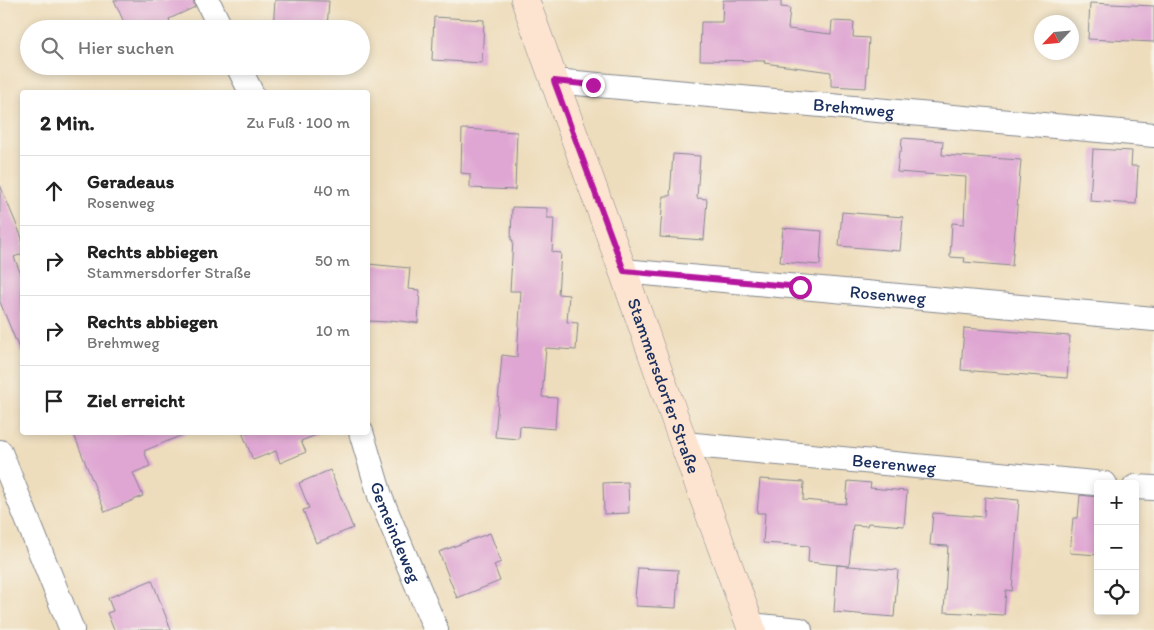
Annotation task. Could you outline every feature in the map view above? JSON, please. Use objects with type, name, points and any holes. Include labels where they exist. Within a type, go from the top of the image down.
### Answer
[{"type":"main road","name":"Stammersdorfer Straße","points":[[525,0],[751,627]]},
{"type":"street","points":[[207,0],[216,20]]},
{"type":"street","points":[[242,75],[250,90]]},
{"type":"street","name":"Brehmweg","points":[[554,81],[1154,135]]},
{"type":"street","name":"Rosenweg","points":[[624,271],[1154,319]]},
{"type":"street","name":"Gemeindeweg","points":[[362,435],[381,499],[436,630]]},
{"type":"street","name":"Beerenweg","points":[[684,444],[1094,483]]},
{"type":"street","points":[[0,452],[72,630]]},
{"type":"street","points":[[1139,487],[1154,488]]},
{"type":"street","points":[[751,627],[800,630]]},
{"type":"building","points":[[114,0],[193,0],[195,7],[169,20],[123,20]]},
{"type":"building","points":[[275,0],[329,1],[328,20],[274,20]]},
{"type":"building","points":[[723,0],[781,0],[781,7],[790,8],[788,29],[831,34],[832,21],[854,22],[853,37],[869,38],[866,88],[831,86],[831,72],[764,63],[765,61],[700,60],[701,22],[722,22]]},
{"type":"building","points":[[1090,3],[1154,6],[1154,42],[1088,39]]},
{"type":"building","points":[[434,17],[484,20],[482,63],[432,60]]},
{"type":"building","points":[[462,129],[517,132],[515,190],[470,188],[470,174],[461,173]]},
{"type":"building","points":[[902,138],[943,141],[942,155],[1021,160],[1012,266],[964,262],[965,258],[950,257],[952,223],[964,224],[966,177],[897,172]]},
{"type":"building","points":[[1093,149],[1132,151],[1131,166],[1138,166],[1136,204],[1090,201]]},
{"type":"building","points":[[673,154],[700,156],[697,198],[707,199],[704,240],[660,237],[663,196],[670,196]]},
{"type":"building","points":[[0,185],[20,233],[20,255],[14,257],[20,272],[20,351],[0,302]]},
{"type":"building","points":[[512,207],[547,208],[547,218],[554,218],[552,252],[561,253],[558,294],[569,295],[567,322],[578,323],[576,350],[546,348],[542,397],[557,398],[555,429],[520,426],[519,439],[495,437],[502,355],[517,357],[521,291],[510,291],[513,240],[511,240]]},
{"type":"building","points":[[842,212],[903,217],[900,251],[839,246]]},
{"type":"building","points":[[783,228],[822,231],[820,265],[780,262]]},
{"type":"building","points":[[370,264],[410,268],[408,289],[420,290],[418,323],[390,320],[390,322],[370,321]]},
{"type":"building","points":[[964,328],[1070,336],[1067,378],[961,370]]},
{"type":"building","points":[[74,435],[182,435],[144,451],[150,466],[133,473],[143,496],[105,512]]},
{"type":"building","points":[[243,435],[316,435],[301,441],[306,452],[280,463],[276,451],[253,460]]},
{"type":"building","points":[[330,470],[353,528],[316,543],[303,510],[309,508],[299,483]]},
{"type":"building","points":[[760,479],[804,482],[803,500],[846,504],[848,481],[871,483],[870,488],[907,491],[904,526],[868,523],[867,526],[853,525],[849,566],[808,562],[809,546],[763,543],[765,513],[757,513]]},
{"type":"building","points":[[628,482],[629,513],[604,514],[603,483]]},
{"type":"building","points":[[1080,495],[1094,497],[1094,555],[1070,553],[1073,518],[1078,518]]},
{"type":"building","points":[[985,497],[1019,500],[1012,591],[1006,590],[1004,615],[944,612],[948,546],[930,545],[933,513],[984,517]]},
{"type":"building","points":[[490,533],[501,562],[494,565],[500,581],[457,598],[439,552]]},
{"type":"building","points":[[837,565],[898,570],[894,617],[834,612]]},
{"type":"building","points":[[638,568],[678,570],[676,608],[636,606]]},
{"type":"building","points":[[152,580],[171,630],[114,630],[107,613],[113,611],[108,598]]},
{"type":"route","points":[[593,85],[554,81],[624,271],[800,287]]}]
